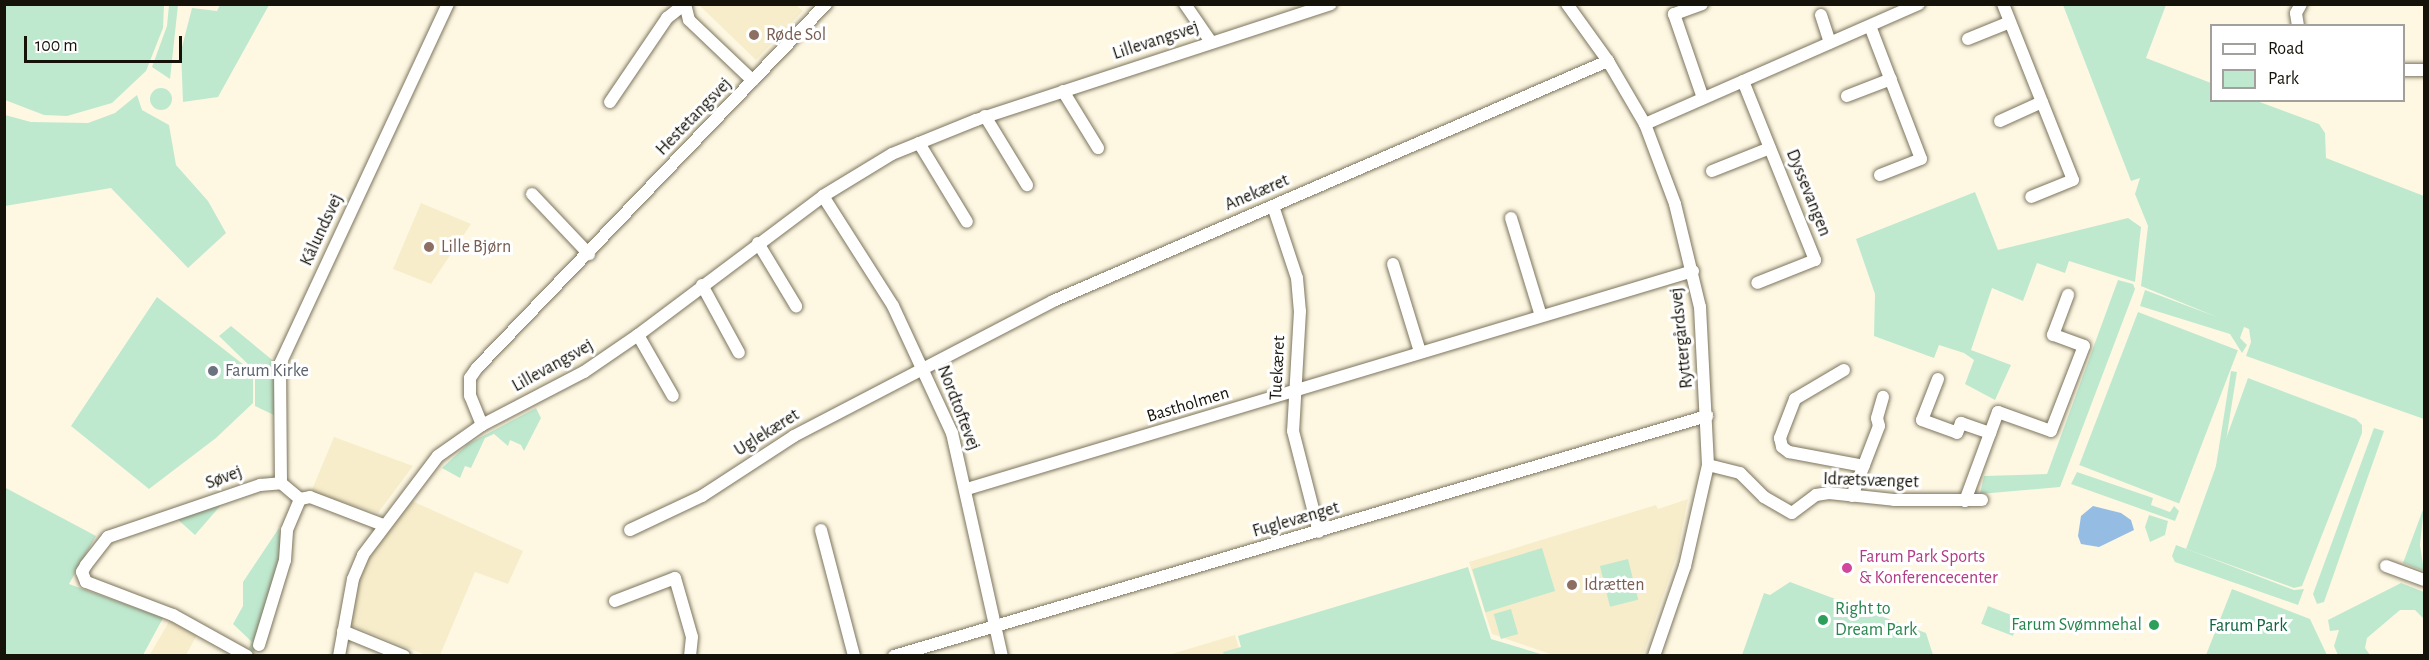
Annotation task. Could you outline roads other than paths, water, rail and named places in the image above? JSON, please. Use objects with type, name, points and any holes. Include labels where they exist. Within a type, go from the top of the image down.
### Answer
[{"type":"street","name":"Kålundsvej","points":[[281,483],[280,364],[448,4]]},
{"type":"street","points":[[610,102],[667,18],[685,4],[689,20],[753,81]]},
{"type":"street","name":"Hestetangsvej","points":[[482,424],[470,396],[470,378],[826,4]]},
{"type":"street","points":[[1185,4],[1211,42]]},
{"type":"street","name":"Lillevangsvej","points":[[339,656],[356,570],[383,525],[438,456],[482,424],[584,372],[638,335],[823,196],[892,154],[985,117],[1330,4]]},
{"type":"street","name":"Ryttergårdsvej","points":[[1567,4],[1608,61],[1645,124],[1671,190],[1694,271],[1704,341],[1708,465],[1685,566],[1654,656]]},
{"type":"street","points":[[1702,4],[1674,14],[1703,98]]},
{"type":"street","points":[[1645,124],[1919,4]]},
{"type":"street","points":[[2003,4],[2073,180],[2031,197]]},
{"type":"street","points":[[2298,24],[2296,13],[2301,4]]},
{"type":"street","points":[[1821,15],[1830,43]]},
{"type":"street","points":[[1968,39],[2010,22]]},
{"type":"street","points":[[1870,26],[1921,159],[1880,176]]},
{"type":"street","name":"Anekæret","points":[[924,367],[1053,301],[1608,61]]},
{"type":"street","points":[[2405,70],[2424,70]]},
{"type":"street","points":[[1847,96],[1891,79]]},
{"type":"street","name":"Dyssevangen","points":[[1743,81],[1815,260],[1757,283]]},
{"type":"street","points":[[1063,91],[1098,148]]},
{"type":"street","points":[[2000,122],[2042,102]]},
{"type":"street","points":[[985,117],[1027,185]]},
{"type":"street","points":[[919,143],[967,222]]},
{"type":"street","name":"Dyssevangen","points":[[1712,171],[1770,148]]},
{"type":"street","points":[[532,194],[589,254]]},
{"type":"street","name":"Nordtoftevej","points":[[823,196],[893,306],[924,367],[952,433],[967,489],[972,534],[997,625],[1002,656]]},
{"type":"street","name":"Tuekæret","points":[[1273,206],[1297,278],[1299,311],[1293,431],[1296,456],[1319,532]]},
{"type":"street","points":[[1511,218],[1541,316]]},
{"type":"street","points":[[758,243],[796,306]]},
{"type":"street","points":[[1394,264],[1420,352]]},
{"type":"street","name":"Bastholmen","points":[[967,489],[1694,271]]},
{"type":"street","points":[[702,285],[740,353]]},
{"type":"street","points":[[1965,501],[1998,412],[2051,431],[2084,346],[2053,335],[2068,295]]},
{"type":"street","points":[[638,335],[673,396]]},
{"type":"street","name":"Uglekæret","points":[[630,530],[702,496],[794,436],[924,367]]},
{"type":"street","points":[[1844,369],[1795,399],[1780,438],[1782,447],[1789,452],[1864,466]]},
{"type":"street","points":[[1938,379],[1922,420],[1957,434],[1961,423],[1989,433]]},
{"type":"street","points":[[1852,496],[1879,426],[1877,418],[1883,397]]},
{"type":"street","name":"Fuglevænget","points":[[894,656],[1707,416]]},
{"type":"street","name":"Idrætsvænget","points":[[1708,465],[1740,473],[1764,497],[1792,513],[1816,495],[1982,500]]},
{"type":"street","points":[[281,483],[300,499]]},
{"type":"street","name":"Søvej","points":[[247,656],[181,618],[86,582],[82,572],[108,537],[246,488],[281,483]]},
{"type":"street","points":[[300,499],[310,497],[383,525]]},
{"type":"street","points":[[259,645],[285,560],[287,530],[300,499]]},
{"type":"street","points":[[821,530],[854,656]]},
{"type":"street","points":[[2386,566],[2424,580]]},
{"type":"street","points":[[615,602],[675,578],[692,637],[690,656]]},
{"type":"street","points":[[343,631],[404,656]]},
{"type":"water","points":[[2093,506],[2121,513],[2131,520],[2134,530],[2099,547],[2081,544],[2078,536],[2081,516]]},
{"type":"place","name":"Røde Sol","points":[[754,35]]},
{"type":"place","name":"Lille Bjørn","points":[[429,247]]},
{"type":"place","name":"Farum Kirke","points":[[213,371]]},
{"type":"place","name":"Farum Park Sports & Konferencecenter","points":[[1847,568]]},
{"type":"place","name":"Idrætten","points":[[1572,585]]},
{"type":"place","name":"Right to Dream Park","points":[[1823,620]]},
{"type":"place","name":"Farum Svømmehal","points":[[2154,625]]},
{"type":"park label","name":"Farum Park","points":[[2248,626]]}]
